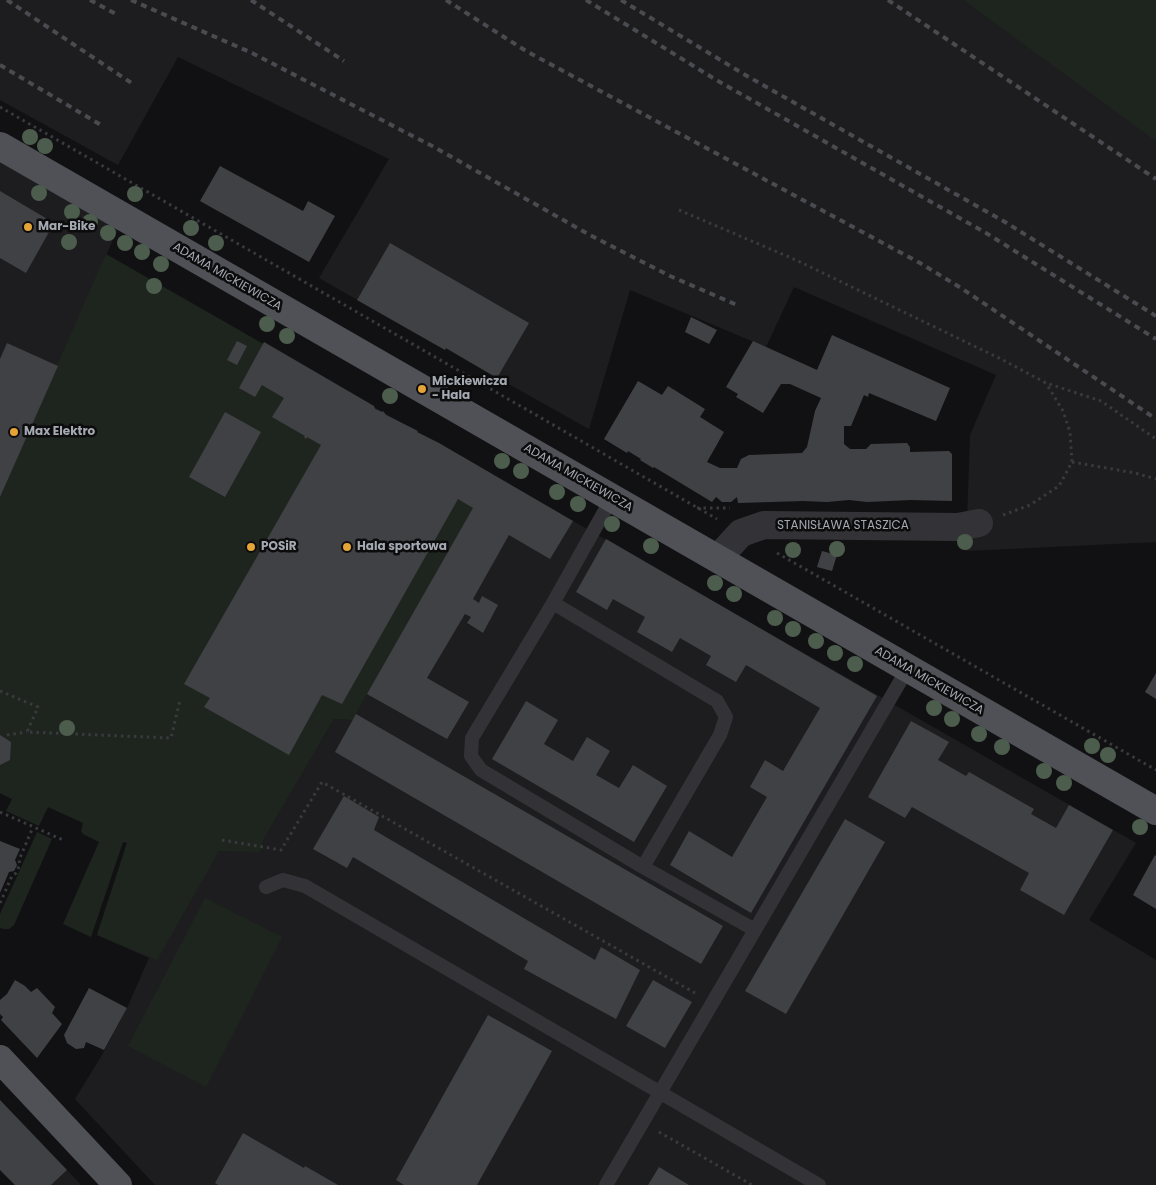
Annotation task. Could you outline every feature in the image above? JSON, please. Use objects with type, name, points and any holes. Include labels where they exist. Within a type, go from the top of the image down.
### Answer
[{"type":"main road","name":"ADAMA MICKIEWICZA","points":[[0,146],[1156,811]]},
{"type":"main road","points":[[0,1059],[118,1185]]},
{"type":"street","name":"STANISŁAWA STASZICA","points":[[718,558],[741,533],[764,526],[958,527],[979,523]]},
{"type":"lane","points":[[612,498],[553,603],[472,738],[471,756],[481,770],[643,867],[755,930]]},
{"type":"lane","points":[[553,603],[717,701],[726,718],[720,735],[643,867]]},
{"type":"lane","points":[[606,1185],[908,668]]},
{"type":"lane","points":[[266,887],[283,880],[305,886],[819,1185]]},
{"type":"path","points":[[0,107],[696,508]]},
{"type":"path","points":[[679,210],[796,260],[1001,358],[1046,383],[1101,401],[1156,439]]},
{"type":"path","points":[[979,523],[1030,505],[1059,486],[1072,462],[1070,432],[1062,411],[1046,383]]},
{"type":"path","points":[[1072,462],[1135,473],[1156,479]]},
{"type":"path","points":[[777,552],[1156,770]]},
{"type":"path","points":[[0,691],[38,707],[27,732]]},
{"type":"path","points":[[7,735],[27,732],[171,738],[180,700]]},
{"type":"path","points":[[222,840],[282,850],[322,782],[713,1003]]},
{"type":"path","points":[[0,812],[63,840]]},
{"type":"path","points":[[0,903],[12,876],[16,874],[20,864],[19,860],[33,827]]},
{"type":"path","points":[[643,1123],[752,1185]]},
{"type":"shaded area","points":[[0,0],[1156,0],[1156,542],[966,551],[970,435],[996,375],[794,287],[766,347],[630,290],[589,429],[319,278],[389,159],[178,57],[118,165],[0,100]]},
{"type":"shaded area","points":[[1156,0],[1156,141],[965,1]]},
{"type":"shaded area","points":[[0,146],[123,217],[0,497]]},
{"type":"shaded area","name":"POSiR","points":[[106,254],[573,521],[550,559],[508,535],[473,599],[478,602],[482,596],[498,605],[483,633],[467,623],[471,617],[464,614],[427,678],[469,702],[447,739],[367,694],[353,720],[334,719],[264,838],[260,852],[219,851],[157,960],[97,935],[127,843],[123,842],[91,937],[63,924],[99,842],[83,834],[81,831],[83,823],[48,807],[39,826],[6,811],[12,799],[0,793],[0,495]]},
{"type":"shaded area","points":[[573,521],[1136,843],[1089,920],[1156,960],[1156,1185],[155,1185],[75,1099],[102,1055],[127,1008],[149,958],[97,935],[127,843],[264,837],[334,719],[353,720],[367,694],[427,678],[465,614],[471,617],[467,624],[483,633],[498,605],[479,603],[473,599],[509,535]]},
{"type":"shaded area","points":[[37,832],[52,839],[14,925],[9,929],[0,928],[0,914]]},
{"type":"shaded area","points":[[205,898],[282,937],[206,1087],[128,1046]]},
{"type":"shaded area","points":[[67,1170],[81,1185],[51,1185]]},
{"type":"building","points":[[220,166],[303,211],[308,201],[335,216],[309,262],[200,201]]},
{"type":"building","points":[[0,191],[54,223],[26,273],[0,258]]},
{"type":"building","points":[[390,243],[529,323],[497,378],[357,300]]},
{"type":"building","points":[[691,317],[717,330],[709,344],[685,332]]},
{"type":"building","points":[[832,335],[950,388],[936,421],[869,393],[868,397],[864,395],[851,426],[844,426],[844,444],[850,449],[866,449],[871,444],[907,443],[910,447],[910,452],[949,451],[952,454],[952,501],[867,502],[849,500],[738,503],[737,497],[731,502],[722,502],[716,497],[712,502],[653,468],[628,451],[627,453],[604,439],[638,381],[662,395],[668,386],[705,409],[700,417],[724,432],[707,462],[720,468],[737,468],[741,459],[749,455],[802,453],[807,447],[815,411],[821,398],[790,384],[781,384],[763,413],[736,397],[738,394],[726,387],[753,341],[817,370]]},
{"type":"building","points":[[237,341],[247,346],[237,365],[227,360]]},
{"type":"building","name":"Hala sportowa","points":[[264,342],[374,406],[375,409],[383,411],[386,415],[418,431],[573,521],[550,559],[509,535],[473,599],[479,603],[482,596],[498,605],[483,633],[467,623],[471,617],[465,614],[427,678],[469,702],[447,739],[367,694],[473,508],[458,499],[342,704],[322,695],[289,755],[204,707],[210,698],[184,684],[321,445],[307,437],[306,439],[305,436],[272,417],[284,398],[262,385],[255,397],[239,388]]},
{"type":"building","name":"Max Elektro","points":[[7,343],[58,366],[0,497],[0,359]]},
{"type":"building","points":[[225,412],[261,432],[225,497],[189,477]]},
{"type":"building","points":[[606,539],[877,696],[751,913],[670,865],[689,831],[732,857],[767,797],[750,787],[765,760],[783,771],[820,708],[746,665],[736,682],[706,665],[711,656],[680,638],[672,652],[637,632],[645,617],[613,599],[607,610],[576,592]]},
{"type":"building","points":[[822,551],[837,555],[832,571],[817,567]]},
{"type":"building","points":[[1156,673],[1156,699],[1145,692]]},
{"type":"building","points":[[526,701],[558,720],[544,744],[573,761],[587,737],[610,751],[596,775],[619,788],[633,765],[667,786],[634,842],[492,759]]},
{"type":"building","points":[[356,714],[723,926],[701,964],[335,752]]},
{"type":"building","points":[[911,721],[949,742],[938,760],[966,776],[969,772],[1034,809],[1031,814],[1056,828],[1069,805],[1113,830],[1064,915],[1020,890],[1029,873],[912,807],[905,818],[868,797]]},
{"type":"building","points":[[0,735],[11,742],[10,760],[0,765]]},
{"type":"building","points":[[344,796],[379,817],[374,830],[595,960],[601,947],[640,970],[616,1019],[524,969],[528,961],[353,857],[347,868],[313,849]]},
{"type":"building","points":[[845,819],[885,842],[786,1014],[745,991]]},
{"type":"building","points":[[0,841],[20,849],[15,860],[17,865],[14,871],[9,872],[0,893]]},
{"type":"building","points":[[1156,856],[1156,909],[1133,895]]},
{"type":"building","points":[[15,980],[31,992],[37,988],[55,1007],[52,1013],[62,1024],[37,1058],[1,1020],[3,1017],[0,1014],[0,1000],[7,994]]},
{"type":"building","points":[[653,980],[692,1002],[665,1048],[626,1026]]},
{"type":"building","points":[[89,988],[127,1008],[104,1050],[86,1042],[84,1048],[76,1049],[67,1043],[64,1035]]},
{"type":"building","points":[[488,1015],[552,1051],[477,1185],[404,1185],[396,1180]]},
{"type":"building","points":[[0,1100],[67,1170],[51,1185],[15,1185],[0,1170]]},
{"type":"building","points":[[243,1133],[338,1185],[218,1185],[215,1183]]},
{"type":"building","points":[[659,1167],[689,1185],[648,1185]]},
{"type":"railway","points":[[7,0],[133,84]]},
{"type":"railway","points":[[90,0],[116,14]]},
{"type":"railway","points":[[131,0],[252,53],[434,147],[588,234],[670,276],[737,305]]},
{"type":"railway","points":[[251,0],[344,61]]},
{"type":"railway","points":[[446,0],[526,51],[920,263],[961,288],[1156,419]]},
{"type":"railway","points":[[586,0],[718,81],[986,233],[1156,339]]},
{"type":"railway","points":[[621,0],[747,76],[1005,222],[1156,316]]},
{"type":"railway","points":[[888,0],[1156,179]]},
{"type":"railway","points":[[0,65],[101,125]]},
{"type":"place","name":"Mar-Bike","points":[[28,227]]},
{"type":"place","name":"Mickiewicza - Hala","points":[[422,389]]},
{"type":"place","name":"Max Elektro","points":[[14,432]]},
{"type":"place","name":"POSiR","points":[[251,547]]},
{"type":"place","name":"Hala sportowa","points":[[347,547]]}]
